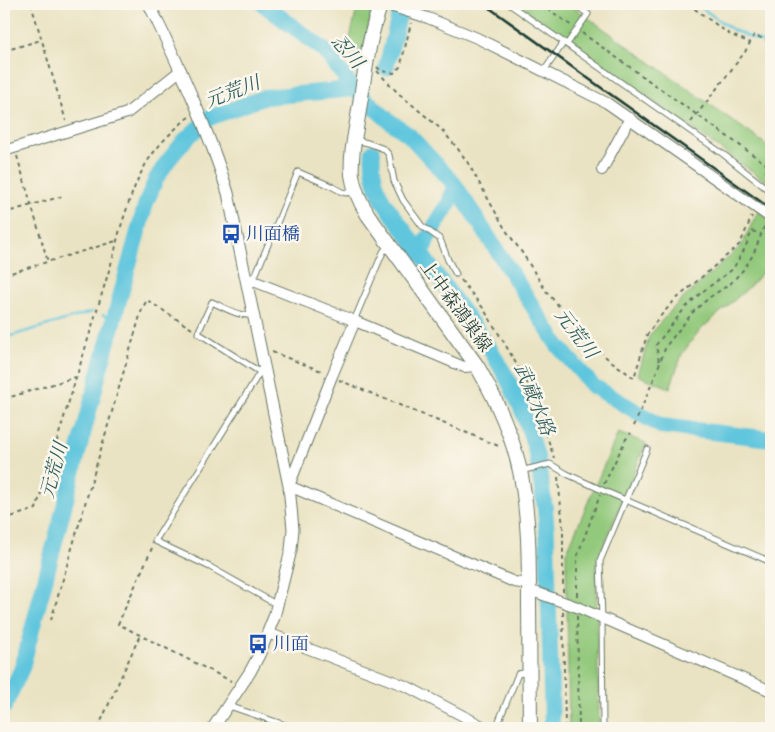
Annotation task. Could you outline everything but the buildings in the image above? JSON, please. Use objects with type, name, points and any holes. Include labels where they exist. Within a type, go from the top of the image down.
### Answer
[{"type":"main road","name":"上中森鴻巣線","points":[[385,4],[374,24],[370,63],[352,155],[352,173],[356,191],[368,215],[477,366],[491,390],[514,449],[525,469],[527,531],[532,589],[530,728]]},
{"type":"street","points":[[149,4],[181,70],[213,148],[228,193],[249,280],[262,372],[289,486],[293,528],[292,550],[268,633],[259,654],[241,686],[213,728]]},
{"type":"street","points":[[385,4],[412,10],[458,29],[607,103],[770,217]]},
{"type":"street","points":[[4,151],[127,113],[181,70]]},
{"type":"street","points":[[602,170],[630,118]]},
{"type":"street","points":[[249,280],[464,367],[477,366]]},
{"type":"street","points":[[289,486],[355,322]]},
{"type":"street","points":[[289,486],[771,691]]},
{"type":"street","points":[[268,633],[408,687],[486,728]]},
{"type":"lane","points":[[509,4],[723,154],[771,192]]},
{"type":"lane","points":[[544,71],[588,14],[574,4]]},
{"type":"lane","points":[[355,136],[384,149],[389,154],[394,181],[402,200],[422,226],[440,239],[456,274]]},
{"type":"lane","points":[[249,280],[298,172],[342,192],[356,191]]},
{"type":"lane","points":[[355,322],[383,252],[389,245]]},
{"type":"lane","points":[[253,315],[240,315],[212,302],[198,333],[262,372],[155,541],[210,567],[272,602],[278,603]]},
{"type":"lane","points":[[603,728],[600,561],[648,450]]},
{"type":"lane","points":[[525,469],[550,464],[566,474],[602,490],[771,562]]},
{"type":"lane","points":[[496,728],[518,674],[530,672]]},
{"type":"lane","points":[[228,706],[294,728]]},
{"type":"path","points":[[30,4],[69,130]]},
{"type":"path","points":[[541,4],[766,164],[766,176],[771,181]]},
{"type":"path","points":[[688,4],[729,34],[751,42]]},
{"type":"path","points":[[766,4],[771,12]]},
{"type":"path","points":[[370,63],[381,70],[394,73],[400,68],[412,10]]},
{"type":"path","points":[[686,128],[745,52],[754,35],[771,42]]},
{"type":"path","points":[[4,51],[41,40]]},
{"type":"path","points":[[370,63],[376,72],[398,93],[441,129],[458,149],[468,163],[505,229],[524,254],[546,291],[574,324],[607,358],[634,378],[647,335],[657,320],[674,301],[740,244],[756,207]]},
{"type":"path","points":[[4,520],[36,509],[116,251],[116,241],[142,171],[164,140],[181,123],[198,113]]},
{"type":"path","points":[[4,120],[5,125]]},
{"type":"path","points":[[14,147],[48,262]]},
{"type":"path","points":[[4,213],[64,196]]},
{"type":"path","points":[[634,426],[666,346],[694,311],[710,297],[730,284],[743,270],[753,255],[770,217]]},
{"type":"path","points":[[659,363],[656,345],[685,308],[702,292],[733,269],[746,248],[752,231],[761,234]]},
{"type":"path","points":[[4,275],[116,241]]},
{"type":"path","points":[[456,274],[483,308],[527,383],[554,458]]},
{"type":"path","points":[[51,620],[142,310],[147,300],[198,333]]},
{"type":"path","points":[[260,350],[269,351],[321,370],[504,449],[514,449]]},
{"type":"path","points":[[4,399],[77,377]]},
{"type":"path","points":[[577,602],[577,556],[602,490],[630,433]]},
{"type":"path","points":[[557,475],[562,528],[561,601],[565,728]]},
{"type":"path","points":[[155,541],[118,624],[241,686]]},
{"type":"path","points":[[577,614],[579,728]]},
{"type":"path","points":[[98,728],[140,635]]},
{"type":"green space","points":[[358,4],[367,4],[372,11],[363,53],[347,51]]},
{"type":"green space","points":[[516,4],[569,4],[771,148],[771,185]]},
{"type":"green space","points":[[758,211],[771,222],[770,264],[747,289],[699,331],[682,354],[670,388],[638,375],[649,337],[657,326],[676,305],[741,246]]},
{"type":"green space","points":[[618,433],[646,443],[596,564],[599,728],[569,728],[566,553]]},
{"type":"waterway","name":"元荒川","points":[[263,4],[324,50],[354,89],[388,120],[409,135],[455,185],[558,346],[593,386],[661,426],[771,439]]},
{"type":"waterway","name":"武蔵水路","points":[[386,68],[402,4]]},
{"type":"waterway","points":[[696,4],[733,30],[771,46]]},
{"type":"waterway","name":"元荒川","points":[[4,707],[22,668],[99,373],[146,203],[156,179],[185,140],[209,118],[265,97],[354,89]]},
{"type":"waterway","name":"武蔵水路","points":[[373,152],[374,177],[383,201],[490,349],[508,380],[531,435],[537,457],[547,534],[552,728]]},
{"type":"waterway","points":[[422,255],[427,239],[449,203],[455,185]]},
{"type":"waterway","points":[[4,338],[92,312]]},
{"type":"waterway","points":[[103,315],[114,318]]},
{"type":"railway","points":[[484,4],[771,209]]},
{"type":"place","name":"川面橋","points":[[231,234]]},
{"type":"place","name":"川面","points":[[258,644]]},
{"type":"water label","name":"忍川","points":[[348,51]]}]
